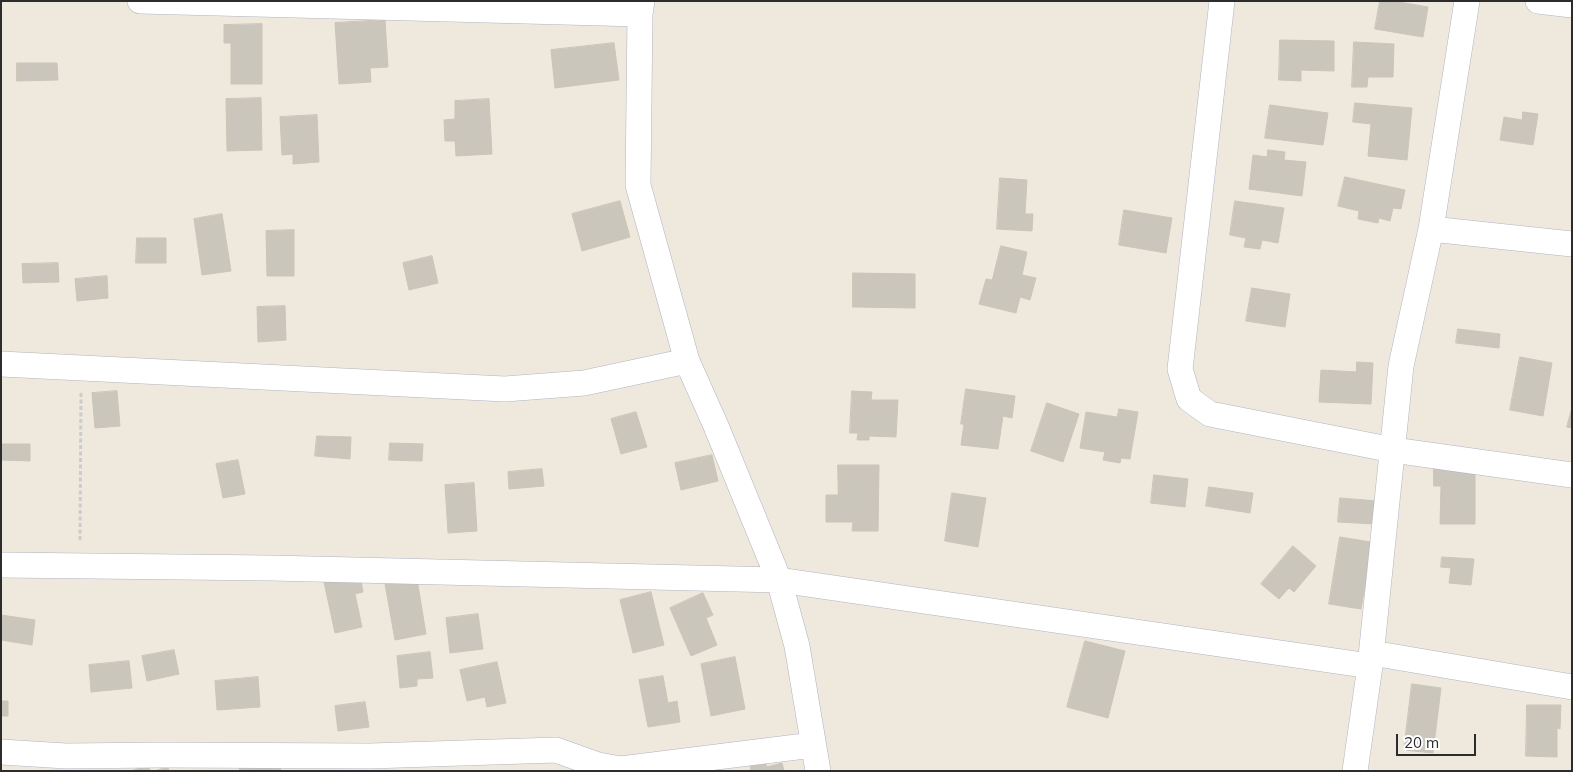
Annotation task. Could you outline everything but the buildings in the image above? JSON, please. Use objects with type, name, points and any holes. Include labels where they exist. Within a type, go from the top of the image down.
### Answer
[{"type":"street","points":[[140,1],[641,7],[638,186],[687,361],[720,435],[778,580],[797,646],[818,771]]},
{"type":"street","points":[[1222,1],[1180,369],[1189,399],[1210,414],[1393,450],[1572,475]]},
{"type":"street","points":[[1355,771],[1371,660],[1401,366],[1431,230],[1467,1]]},
{"type":"street","points":[[1538,1],[1572,5]]},
{"type":"street","points":[[1431,230],[1572,244]]},
{"type":"street","points":[[1,364],[505,388],[584,383],[687,361]]},
{"type":"street","points":[[1,564],[270,568],[778,580],[1572,687]]},
{"type":"street","points":[[1,752],[66,756],[370,756],[556,750],[598,765],[620,769],[813,745]]},
{"type":"path","points":[[80,566],[81,368]]}]
